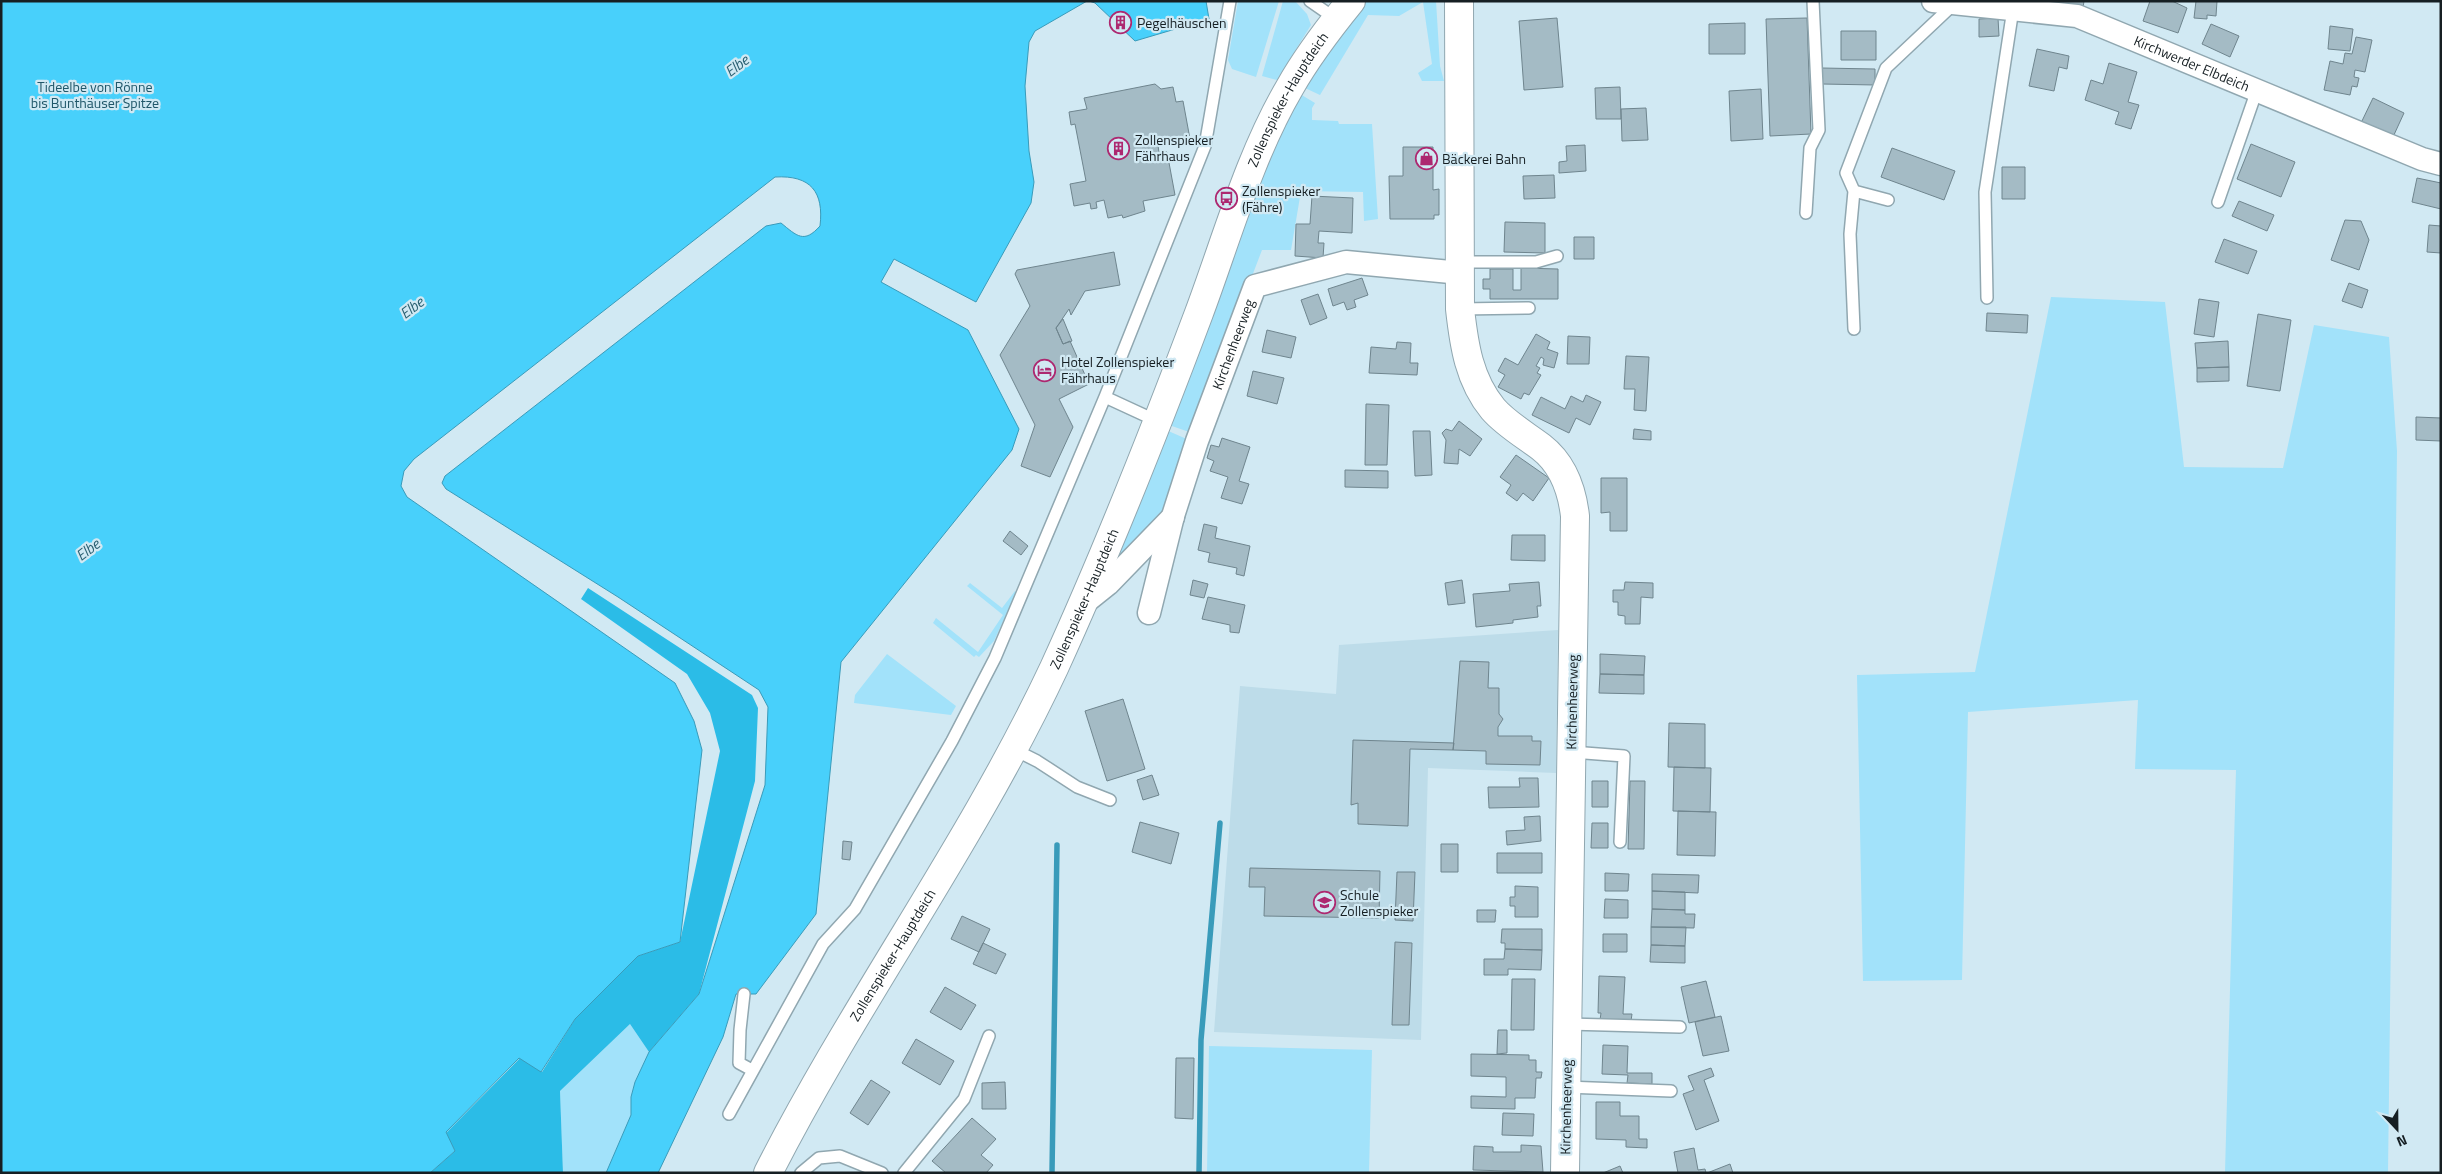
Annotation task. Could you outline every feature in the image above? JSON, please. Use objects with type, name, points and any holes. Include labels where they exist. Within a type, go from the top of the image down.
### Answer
[{"type":"street","name":"Kirchenheerweg","points":[[1459,1],[1460,309],[1466,351],[1478,385],[1495,411],[1543,448],[1555,461],[1563,473],[1574,502],[1576,534],[1565,1173]]},
{"type":"street","name":"Kirchwerder Elbdeich","points":[[1944,2],[2078,16],[2422,159],[2441,164]]},
{"type":"street","name":"Zollenspieker-Hauptdeich","points":[[768,1173],[839,1043],[1013,749],[1083,604],[1157,421],[1254,164],[1277,112],[1304,63],[1343,10]]},
{"type":"street","name":"Kirchenheerweg","points":[[1149,613],[1173,516],[1197,441],[1255,286],[1346,262],[1461,267]]},
{"type":"street","name":"Kirchenheerweg","points":[[1083,604],[1108,584],[1173,516]]},
{"type":"lane","points":[[729,1114],[823,944],[855,909],[965,718],[999,650],[1106,397],[1205,146],[1230,1]]},
{"type":"lane","points":[[1310,1],[1343,10]]},
{"type":"lane","points":[[1806,213],[1810,148],[1819,130],[1813,1]]},
{"type":"lane","points":[[1854,329],[1850,234],[1854,191],[1846,173],[1886,68],[1944,2]]},
{"type":"lane","points":[[1987,298],[1985,192],[2013,9]]},
{"type":"lane","points":[[2218,202],[2257,90]]},
{"type":"lane","points":[[1854,191],[1888,200]]},
{"type":"lane","points":[[1461,267],[1536,262],[1556,256]]},
{"type":"lane","points":[[1460,309],[1529,308]]},
{"type":"lane","points":[[1106,397],[1157,421]]},
{"type":"lane","points":[[1013,749],[1037,761],[1077,788],[1110,800]]},
{"type":"lane","points":[[1572,752],[1624,756],[1620,842]]},
{"type":"lane","points":[[744,994],[739,1063],[752,1070]]},
{"type":"lane","points":[[1568,1024],[1680,1028]]},
{"type":"lane","points":[[904,1173],[964,1099],[989,1036]]},
{"type":"lane","points":[[1566,1088],[1671,1091]]},
{"type":"lane","points":[[801,1173],[819,1158],[840,1156],[882,1173]]},
{"type":"shaded area","points":[[1238,1],[1279,1],[1256,77],[1232,69],[1228,60]]},
{"type":"shaded area","points":[[1283,1],[1295,1],[1307,14],[1311,25],[1277,80],[1262,76]]},
{"type":"shaded area","points":[[1363,1],[1436,1],[1440,66],[1444,81],[1422,81],[1418,73],[1432,64],[1423,2],[1399,16],[1368,15],[1320,95],[1305,88]]},
{"type":"shaded area","points":[[1300,94],[1315,103],[1312,108],[1312,120],[1338,121],[1339,124],[1372,124],[1378,219],[1364,221],[1363,192],[1301,191],[1291,250],[1262,250],[1192,433],[1169,425],[1264,167]]},
{"type":"shaded area","points":[[2051,297],[2165,302],[2184,467],[2283,468],[2314,325],[2389,337],[2397,451],[2388,1173],[2225,1173],[2236,770],[2135,769],[2138,700],[1968,712],[1962,980],[1863,981],[1857,675],[1975,672]]},
{"type":"shaded area","points":[[1166,430],[1189,440],[1164,513],[1107,574]]},
{"type":"shaded area","points":[[970,583],[1002,608],[1015,591],[1016,593],[994,641],[979,657],[976,655],[974,657],[933,623],[936,618],[978,652],[1003,615],[967,586]]},
{"type":"shaded area","points":[[588,588],[752,695],[758,708],[755,781],[699,994],[649,1052],[630,1024],[560,1091],[563,1173],[430,1173],[455,1151],[446,1133],[520,1058],[542,1072],[575,1019],[638,956],[680,942],[720,751],[710,713],[687,674],[581,599]]},
{"type":"shaded area","name":"Schule Zollenspieker","points":[[1558,630],[1556,773],[1428,768],[1421,1040],[1214,1032],[1240,686],[1336,694],[1339,645]]},
{"type":"shaded area","points":[[887,654],[956,706],[951,715],[854,703],[855,695]]},
{"type":"shaded area","points":[[630,1024],[649,1052],[635,1082],[631,1097],[631,1115],[606,1173],[563,1173],[560,1091]]},
{"type":"shaded area","points":[[1209,1046],[1372,1050],[1369,1173],[1207,1173]]},
{"type":"water","name":"Elbe","points":[[1,1],[1087,1],[1035,31],[1029,42],[1025,86],[1029,151],[1034,182],[1031,203],[976,302],[894,259],[881,282],[968,330],[1019,429],[1012,450],[841,662],[816,914],[756,994],[736,994],[723,1037],[658,1173],[606,1173],[631,1115],[631,1097],[635,1082],[649,1052],[699,994],[765,785],[768,707],[759,690],[618,597],[446,489],[442,483],[445,476],[766,226],[781,223],[801,236],[814,232],[820,226],[821,214],[817,195],[812,188],[798,179],[775,177],[414,459],[404,471],[401,486],[407,497],[675,683],[694,721],[702,750],[680,942],[638,956],[575,1019],[541,1072],[519,1058],[446,1132],[455,1151],[430,1173],[1,1173]]},
{"type":"water","points":[[1089,1],[1206,1],[1209,19],[1135,41],[1095,3]]},
{"type":"building","points":[[2048,1],[2084,1],[2083,8]]},
{"type":"building","points":[[2150,1],[2172,1],[2187,8],[2178,33],[2143,21]]},
{"type":"building","points":[[2196,1],[2217,1],[2216,16],[2207,15],[2207,19],[2194,18]]},
{"type":"building","name":"Pegelhäuschen","points":[[1122,15],[1128,24],[1120,30],[1113,22]]},
{"type":"building","points":[[1557,18],[1563,87],[1524,90],[1519,21]]},
{"type":"building","points":[[1807,18],[1811,134],[1770,136],[1766,19]]},
{"type":"building","points":[[1998,18],[1999,36],[1979,37],[1979,19]]},
{"type":"building","points":[[1745,23],[1745,54],[1709,54],[1709,24]]},
{"type":"building","points":[[2211,24],[2239,36],[2230,57],[2202,44]]},
{"type":"building","points":[[2330,26],[2353,29],[2350,51],[2328,49]]},
{"type":"building","points":[[1841,31],[1876,31],[1876,60],[1841,60]]},
{"type":"building","points":[[2356,37],[2372,40],[2365,72],[2355,70],[2354,77],[2359,78],[2357,87],[2352,86],[2350,95],[2324,90],[2330,61],[2343,64],[2345,53],[2352,54]]},
{"type":"building","points":[[2037,49],[2069,56],[2067,69],[2059,67],[2054,91],[2029,86]]},
{"type":"building","points":[[2109,63],[2137,72],[2128,102],[2139,105],[2131,129],[2115,124],[2119,112],[2085,100],[2091,80],[2103,84]]},
{"type":"building","points":[[1822,68],[1875,69],[1875,85],[1822,84]]},
{"type":"building","name":"Zollenspieker Fährhaus","points":[[1155,84],[1161,89],[1173,87],[1176,102],[1183,101],[1190,139],[1158,145],[1159,153],[1167,152],[1175,195],[1143,201],[1145,211],[1123,218],[1122,215],[1108,218],[1104,200],[1096,202],[1097,208],[1091,209],[1090,203],[1074,206],[1070,184],[1086,181],[1075,124],[1071,125],[1069,112],[1087,109],[1084,98]]},
{"type":"building","points":[[1620,87],[1621,119],[1596,119],[1595,88]]},
{"type":"building","points":[[1761,89],[1763,139],[1731,141],[1729,91]]},
{"type":"building","points":[[2373,98],[2404,113],[2393,137],[2361,123]]},
{"type":"building","points":[[1646,108],[1648,140],[1622,141],[1621,109]]},
{"type":"building","points":[[2251,144],[2295,162],[2281,197],[2237,179]]},
{"type":"building","points":[[1585,145],[1586,171],[1559,173],[1559,162],[1567,161],[1566,146]]},
{"type":"building","points":[[1403,147],[1433,147],[1433,190],[1439,189],[1439,215],[1434,215],[1434,219],[1390,219],[1389,176],[1403,176]]},
{"type":"building","points":[[1892,148],[1955,171],[1944,200],[1881,177]]},
{"type":"building","points":[[2002,167],[2025,167],[2025,199],[2002,199]]},
{"type":"building","points":[[1554,175],[1555,198],[1524,199],[1523,176]]},
{"type":"building","points":[[2417,178],[2441,183],[2441,209],[2412,202]]},
{"type":"building","points":[[1312,196],[1353,198],[1352,233],[1319,231],[1318,243],[1324,243],[1323,258],[1295,256],[1296,224],[1310,224]]},
{"type":"building","points":[[2239,201],[2274,215],[2267,231],[2232,216]]},
{"type":"building","points":[[2345,220],[2361,221],[2369,240],[2359,270],[2331,260]]},
{"type":"building","points":[[1505,222],[1545,223],[1545,253],[1504,252]]},
{"type":"building","points":[[2429,225],[2441,226],[2441,253],[2427,252]]},
{"type":"building","points":[[1574,237],[1594,237],[1594,259],[1574,259]]},
{"type":"building","points":[[2224,239],[2257,251],[2248,274],[2215,262]]},
{"type":"building","name":"Hotel Zollenspieker Fährhaus","points":[[1114,252],[1120,285],[1085,291],[1071,315],[1069,309],[1056,328],[1063,344],[1070,341],[1089,384],[1059,399],[1073,427],[1050,477],[1021,466],[1035,425],[1000,355],[1030,306],[1015,274],[1017,270]]},
{"type":"building","points":[[1521,268],[1558,269],[1558,299],[1490,299],[1490,289],[1483,289],[1483,279],[1490,279],[1490,269],[1513,269],[1513,290],[1521,290]]},
{"type":"building","points":[[1362,278],[1368,295],[1354,300],[1356,307],[1347,310],[1344,302],[1333,306],[1328,289]]},
{"type":"building","points":[[2349,283],[2368,290],[2362,308],[2342,301]]},
{"type":"building","points":[[1318,294],[1327,318],[1310,325],[1301,300]]},
{"type":"building","points":[[2199,299],[2219,302],[2214,337],[2194,334]]},
{"type":"building","points":[[1987,313],[2028,315],[2027,333],[1986,331]]},
{"type":"building","points":[[2258,314],[2291,320],[2280,391],[2247,386]]},
{"type":"building","points":[[1063,319],[1072,341],[1063,344],[1056,328]]},
{"type":"building","points":[[1267,330],[1296,337],[1291,358],[1262,352]]},
{"type":"building","points":[[1536,334],[1550,342],[1547,349],[1558,353],[1554,368],[1543,365],[1544,359],[1541,357],[1536,366],[1540,368],[1537,373],[1541,375],[1529,395],[1524,393],[1521,399],[1498,387],[1505,375],[1498,371],[1505,358],[1518,365]]},
{"type":"building","points":[[1568,336],[1590,337],[1589,364],[1567,364]]},
{"type":"building","points":[[2228,341],[2229,367],[2197,368],[2195,343]]},
{"type":"building","points":[[1397,342],[1411,343],[1410,363],[1418,363],[1417,375],[1369,373],[1371,347],[1396,349]]},
{"type":"building","points":[[1626,356],[1649,357],[1646,411],[1634,410],[1635,389],[1624,389]]},
{"type":"building","points":[[2229,367],[2229,381],[2197,382],[2197,368]]},
{"type":"building","points":[[1253,371],[1284,378],[1277,404],[1247,396]]},
{"type":"building","points":[[1586,395],[1601,402],[1590,425],[1576,418],[1569,433],[1532,415],[1541,397],[1565,409],[1571,396],[1583,402]]},
{"type":"building","points":[[1366,404],[1389,405],[1387,465],[1365,465]]},
{"type":"building","points":[[2416,417],[2441,418],[2441,441],[2416,440]]},
{"type":"building","points":[[1459,421],[1482,439],[1470,456],[1459,449],[1458,464],[1444,463],[1446,440],[1442,433],[1446,429],[1452,431]]},
{"type":"building","points":[[1634,429],[1651,431],[1651,440],[1633,439]]},
{"type":"building","points":[[1413,431],[1430,431],[1432,475],[1415,476]]},
{"type":"building","points":[[1222,438],[1250,447],[1239,481],[1249,484],[1242,504],[1221,498],[1228,477],[1210,471],[1214,461],[1207,458],[1211,445],[1219,447]]},
{"type":"building","points":[[1516,455],[1549,478],[1533,501],[1523,493],[1517,501],[1506,493],[1511,485],[1500,477]]},
{"type":"building","points":[[1345,470],[1388,471],[1388,488],[1345,487]]},
{"type":"building","points":[[1601,478],[1627,478],[1627,531],[1610,531],[1610,512],[1601,513]]},
{"type":"building","points":[[1204,524],[1217,527],[1215,538],[1250,546],[1244,576],[1236,574],[1237,568],[1208,562],[1210,553],[1198,550]]},
{"type":"building","points":[[1010,531],[1028,546],[1021,555],[1003,541]]},
{"type":"building","points":[[1512,535],[1545,535],[1545,561],[1511,560]]},
{"type":"building","points":[[1193,580],[1208,584],[1204,598],[1190,595]]},
{"type":"building","points":[[1462,580],[1465,603],[1448,605],[1445,583]]},
{"type":"building","points":[[1539,582],[1541,606],[1537,606],[1538,617],[1513,620],[1513,623],[1476,627],[1473,594],[1510,591],[1509,584]]},
{"type":"building","points":[[1625,582],[1653,583],[1653,598],[1641,597],[1640,624],[1625,624],[1625,616],[1618,615],[1618,602],[1613,602],[1613,590],[1624,590]]},
{"type":"building","points":[[1208,597],[1245,605],[1239,633],[1230,632],[1230,625],[1202,619]]},
{"type":"building","points":[[1600,654],[1645,656],[1644,675],[1600,674]]},
{"type":"building","points":[[1460,661],[1489,662],[1488,688],[1499,688],[1499,714],[1503,719],[1498,727],[1498,736],[1532,736],[1532,741],[1541,741],[1540,765],[1486,764],[1486,751],[1453,750]]},
{"type":"building","points":[[1600,674],[1644,675],[1644,694],[1599,693]]},
{"type":"building","points":[[1123,699],[1145,769],[1107,781],[1085,711]]},
{"type":"building","points":[[1669,723],[1705,724],[1705,768],[1668,767]]},
{"type":"building","points":[[1353,740],[1454,743],[1453,750],[1410,749],[1408,826],[1358,824],[1358,803],[1351,805]]},
{"type":"building","points":[[1674,767],[1711,768],[1710,812],[1673,811]]},
{"type":"building","points":[[1152,775],[1159,795],[1143,800],[1137,780]]},
{"type":"building","points":[[1519,778],[1538,778],[1539,807],[1489,808],[1488,787],[1520,787]]},
{"type":"building","points":[[1592,781],[1608,781],[1608,807],[1592,807]]},
{"type":"building","points":[[1630,781],[1645,781],[1644,849],[1628,849]]},
{"type":"building","points":[[1678,811],[1716,812],[1715,856],[1677,855]]},
{"type":"building","points":[[1540,816],[1541,841],[1507,845],[1506,831],[1525,830],[1524,817]]},
{"type":"building","points":[[1140,822],[1179,833],[1171,864],[1132,852]]},
{"type":"building","points":[[1592,823],[1608,823],[1608,848],[1591,848]]},
{"type":"building","points":[[843,841],[852,842],[850,860],[842,859]]},
{"type":"building","points":[[1441,844],[1458,844],[1458,872],[1441,872]]},
{"type":"building","points":[[1497,853],[1542,853],[1542,873],[1497,873]]},
{"type":"building","points":[[1250,868],[1380,871],[1379,918],[1264,916],[1265,887],[1249,887]]},
{"type":"building","points":[[1397,872],[1415,872],[1413,921],[1395,920]]},
{"type":"building","points":[[1605,873],[1629,874],[1628,891],[1605,891]]},
{"type":"building","points":[[1652,874],[1699,875],[1698,893],[1652,891]]},
{"type":"building","points":[[1515,886],[1538,887],[1538,917],[1515,917],[1515,906],[1510,906],[1510,897],[1515,897]]},
{"type":"building","points":[[1652,891],[1685,892],[1685,910],[1652,909]]},
{"type":"building","points":[[1605,899],[1628,900],[1628,918],[1604,918]]},
{"type":"building","points":[[1652,909],[1685,910],[1685,914],[1695,914],[1694,928],[1651,927]]},
{"type":"building","points":[[1477,910],[1496,910],[1495,922],[1477,922]]},
{"type":"building","points":[[962,916],[990,929],[979,952],[951,939]]},
{"type":"building","points":[[1651,927],[1686,927],[1685,946],[1651,945]]},
{"type":"building","points":[[1502,929],[1542,929],[1542,950],[1505,949],[1505,943],[1501,943]]},
{"type":"building","points":[[1603,934],[1627,934],[1627,952],[1603,952]]},
{"type":"building","points":[[1395,942],[1412,943],[1409,1025],[1392,1025]]},
{"type":"building","points":[[983,943],[1006,954],[996,974],[973,964]]},
{"type":"building","points":[[1651,945],[1685,946],[1685,963],[1650,962]]},
{"type":"building","points":[[1505,949],[1542,950],[1541,970],[1508,969],[1508,975],[1484,975],[1484,959],[1504,959]]},
{"type":"building","points":[[1599,976],[1625,977],[1623,1014],[1632,1014],[1631,1021],[1600,1020],[1601,1013],[1598,1013]]},
{"type":"building","points":[[1512,979],[1535,979],[1534,1030],[1511,1030]]},
{"type":"building","points":[[1706,981],[1715,1017],[1689,1023],[1681,987]]},
{"type":"building","points":[[945,987],[976,1005],[961,1030],[930,1012]]},
{"type":"building","points":[[1721,1016],[1729,1051],[1703,1056],[1695,1022]]},
{"type":"building","points":[[1498,1030],[1507,1030],[1507,1053],[1497,1054]]},
{"type":"building","points":[[916,1039],[954,1061],[940,1085],[902,1063]]},
{"type":"building","points":[[1603,1045],[1628,1046],[1627,1073],[1652,1073],[1652,1084],[1627,1083],[1628,1075],[1602,1074]]},
{"type":"building","points":[[1471,1054],[1529,1055],[1529,1060],[1536,1060],[1536,1072],[1542,1072],[1541,1078],[1536,1078],[1535,1098],[1515,1098],[1515,1109],[1471,1108],[1471,1096],[1506,1097],[1506,1077],[1471,1076]]},
{"type":"building","points":[[1176,1058],[1194,1058],[1193,1119],[1175,1118]]},
{"type":"building","points":[[1711,1068],[1714,1076],[1704,1080],[1719,1121],[1696,1130],[1683,1094],[1694,1090],[1688,1076]]},
{"type":"building","points":[[871,1080],[890,1092],[868,1125],[850,1113]]},
{"type":"building","points":[[1005,1082],[1006,1109],[982,1109],[982,1083]]},
{"type":"building","points":[[1596,1102],[1620,1102],[1620,1116],[1639,1116],[1639,1139],[1647,1139],[1647,1148],[1626,1147],[1626,1140],[1596,1139]]},
{"type":"building","points":[[1503,1113],[1534,1114],[1533,1136],[1502,1135]]},
{"type":"building","points":[[972,1118],[996,1139],[981,1155],[993,1165],[986,1173],[946,1173],[932,1161]]},
{"type":"building","points":[[1521,1145],[1541,1146],[1543,1172],[1473,1170],[1474,1146],[1493,1147],[1493,1152],[1521,1152]]},
{"type":"building","points":[[1694,1148],[1698,1170],[1705,1169],[1706,1173],[1678,1173],[1674,1152]]},
{"type":"building","points":[[1730,1164],[1733,1173],[1707,1173]]},
{"type":"building","points":[[1620,1166],[1623,1173],[1603,1173]]},
{"type":"waterway","points":[[1199,1173],[1201,1040],[1220,823]]},
{"type":"waterway","points":[[1052,1173],[1057,845]]},
{"type":"place","name":"Pegelhäuschen","points":[[1121,23]]},
{"type":"place","name":"Zollenspieker Fährhaus","points":[[1119,148]]},
{"type":"place","name":"Bäckerei Bahn","points":[[1426,159]]},
{"type":"place","name":"Zollenspieker (Fähre)","points":[[1226,199]]},
{"type":"place","name":"Hotel Zollenspieker Fährhaus","points":[[1045,370]]},
{"type":"place","name":"Schule Zollenspieker","points":[[1324,903]]},
{"type":"park label","name":"Tideelbe von Rönne bis Bunthäuser Spitze","points":[[95,95]]}]
